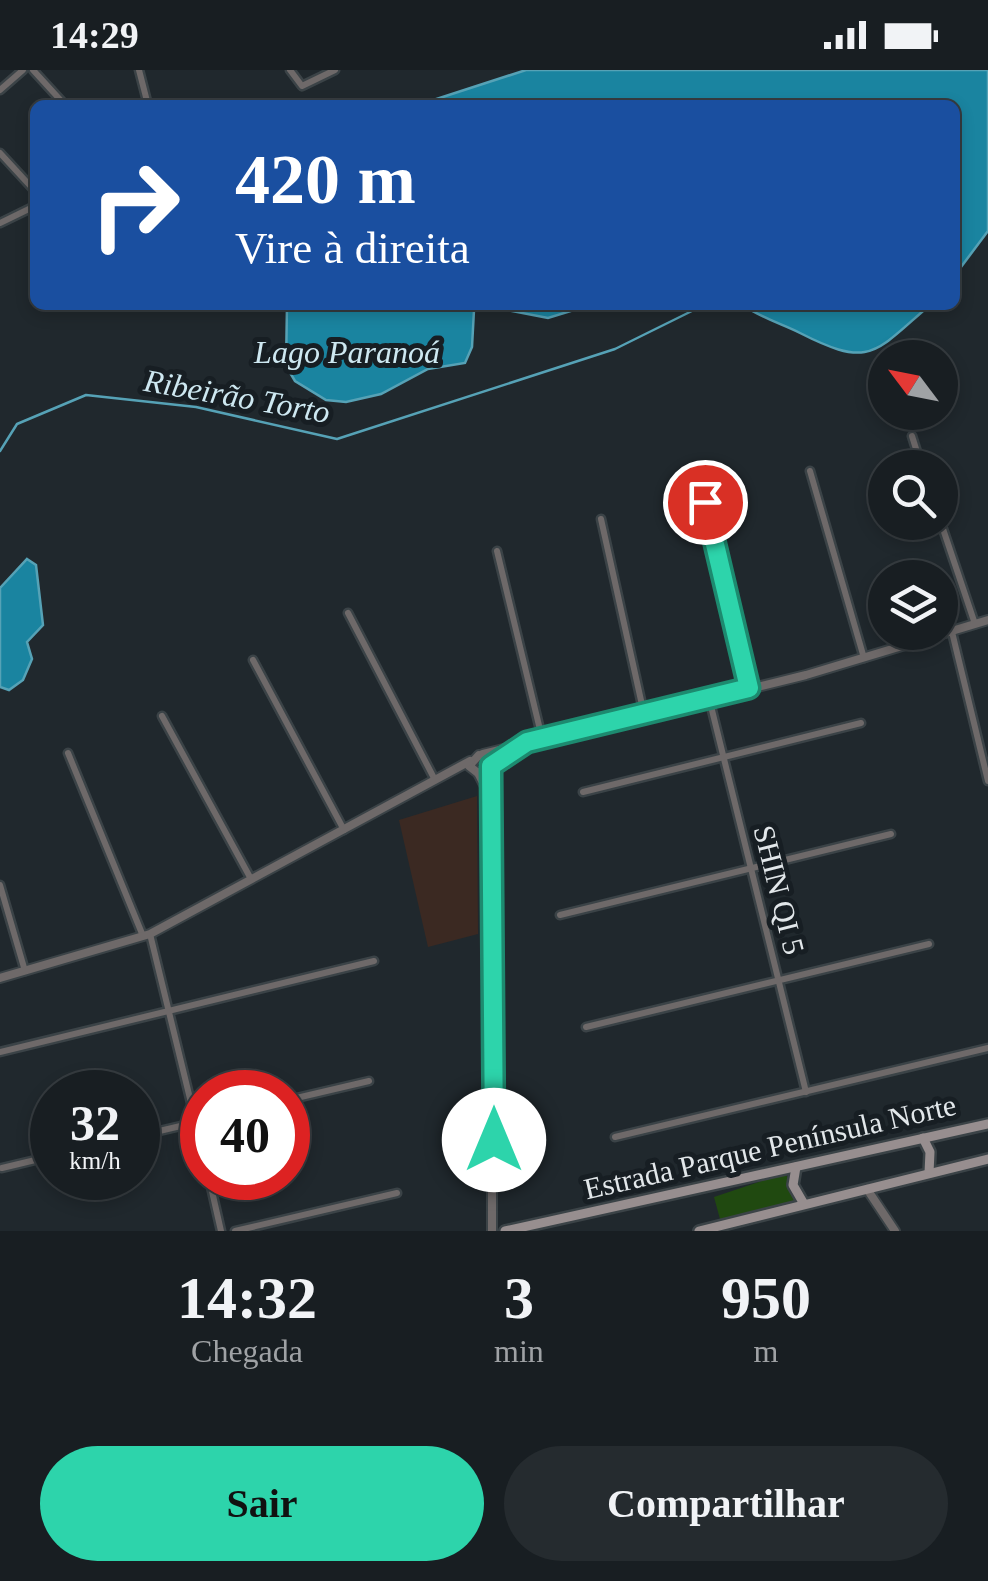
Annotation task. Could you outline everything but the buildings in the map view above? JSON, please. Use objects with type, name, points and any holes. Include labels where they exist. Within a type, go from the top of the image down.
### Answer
[{"type":"main road","name":"Estrada Parque Península Norte","points":[[502,1231],[988,1124]]},
{"type":"main road","points":[[922,1138],[930,1152],[930,1173]]},
{"type":"main road","name":"Estrada Parque Península Norte","points":[[699,1231],[988,1159]]},
{"type":"main road","points":[[796,1167],[793,1185],[804,1204]]},
{"type":"main road","points":[[557,1220],[568,1231]]},
{"type":"street","points":[[0,90],[23,70]]},
{"type":"street","points":[[33,70],[60,100]]},
{"type":"street","points":[[139,70],[147,100]]},
{"type":"street","points":[[291,70],[300,85],[305,85],[336,70]]},
{"type":"street","points":[[0,152],[30,185]]},
{"type":"street","points":[[0,223],[30,208]]},
{"type":"street","points":[[912,436],[916,450]]},
{"type":"street","points":[[810,471],[864,659]]},
{"type":"street","points":[[705,502],[749,688]]},
{"type":"street","points":[[601,519],[644,714]]},
{"type":"street","points":[[947,540],[975,624]]},
{"type":"street","points":[[497,551],[542,738]]},
{"type":"street","points":[[348,613],[439,778]]},
{"type":"street","points":[[958,630],[988,620]]},
{"type":"street","points":[[473,768],[483,754],[893,650]]},
{"type":"street","points":[[956,650],[988,781]]},
{"type":"street","points":[[254,660],[344,830]]},
{"type":"street","name":"SHIN QI 5","points":[[709,698],[806,1092]]},
{"type":"street","points":[[162,716],[250,879]]},
{"type":"street","points":[[583,792],[861,723]]},
{"type":"street","points":[[0,978],[146,935],[439,778],[491,766],[527,742]]},
{"type":"street","points":[[68,752],[146,935],[185,1070]]},
{"type":"street","points":[[483,754],[490,756],[492,798],[492,1231]]},
{"type":"street","points":[[473,768],[492,798]]},
{"type":"street","points":[[560,915],[891,834]]},
{"type":"street","points":[[0,886],[25,970]]},
{"type":"street","points":[[586,1027],[929,944]]},
{"type":"street","points":[[0,1052],[374,961]]},
{"type":"street","points":[[615,1137],[988,1048]]},
{"type":"street","points":[[310,1095],[369,1081]]},
{"type":"street","points":[[2,1168],[30,1161]]},
{"type":"street","points":[[876,1198],[881,1186]]},
{"type":"street","points":[[867,1189],[895,1231]]},
{"type":"street","points":[[234,1231],[398,1193]]},
{"type":"street","points":[[214,1200],[221,1231]]},
{"type":"street","points":[[494,1216],[502,1231]]},
{"type":"shaded area","points":[[477,796],[478,934],[428,947],[399,820]]},
{"type":"green space","points":[[786,1173],[796,1204],[720,1219],[714,1197]]},
{"type":"water","points":[[526,70],[988,70],[988,231],[960,268],[960,100],[433,100]]},
{"type":"water","name":"Lago Paranoá","points":[[287,310],[474,310],[472,347],[465,363],[428,369],[381,394],[346,402],[326,400],[295,381],[286,366]]},
{"type":"water","points":[[507,310],[574,310],[548,318]]},
{"type":"water","points":[[751,310],[924,310],[889,340],[868,340],[868,351],[842,351]]},
{"type":"water","points":[[27,559],[36,565],[43,625],[27,642],[32,659],[23,680],[9,690],[0,687],[0,588]]},
{"type":"waterway","name":"Ribeirão Torto","points":[[0,451],[17,424],[86,395],[196,407],[337,439],[615,349],[694,310]]},
{"type":"route","points":[[494,1140],[491,766],[527,742],[749,688],[705,502]]}]
